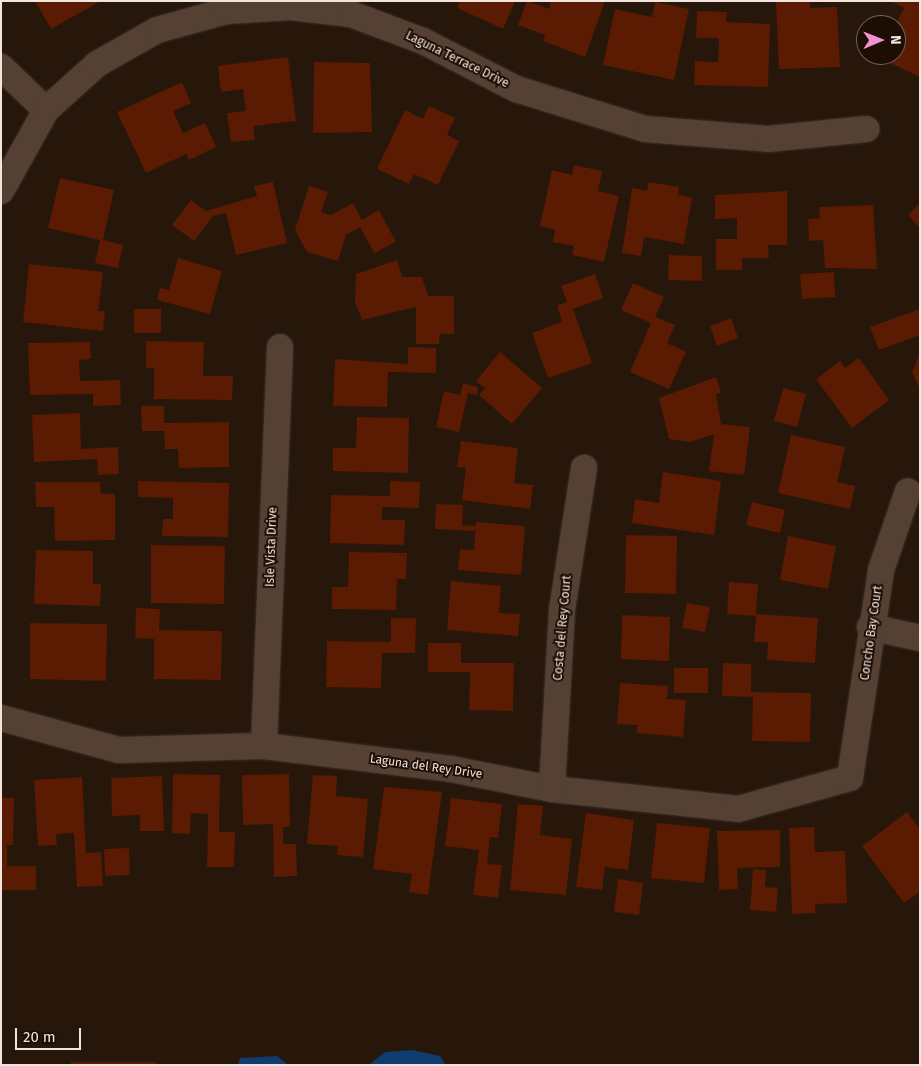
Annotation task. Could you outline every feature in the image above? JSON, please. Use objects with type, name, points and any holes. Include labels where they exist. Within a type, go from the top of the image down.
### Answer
[{"type":"street","name":"Laguna Terrace Drive","points":[[1,191],[46,110],[97,64],[157,30],[226,11],[291,7],[351,14],[423,41],[516,88],[580,112],[645,129],[768,139],[866,130]]},
{"type":"street","points":[[1,67],[46,110]]},
{"type":"street","name":"Isle Vista Drive","points":[[264,746],[280,348]]},
{"type":"street","name":"Costa del Rey Court","points":[[552,789],[562,610],[584,468]]},
{"type":"street","name":"Concho Bay Court","points":[[850,778],[870,627],[881,570],[908,490]]},
{"type":"street","points":[[870,627],[920,638]]},
{"type":"street","name":"Laguna del Rey Drive","points":[[1,718],[119,750],[264,746],[450,769],[552,789],[738,809],[850,778]]},
{"type":"water","points":[[412,1050],[440,1056],[446,1065],[369,1065],[385,1052]]},
{"type":"water","points":[[277,1056],[288,1065],[238,1065],[240,1058]]},
{"type":"building","points":[[35,1],[101,1],[51,29]]},
{"type":"building","points":[[460,1],[515,1],[503,29],[457,8]]},
{"type":"building","points":[[527,1],[549,9],[551,1],[605,1],[585,57],[543,41],[545,35],[518,25]]},
{"type":"building","points":[[776,1],[810,1],[810,8],[837,7],[840,67],[779,69]]},
{"type":"building","points":[[890,1],[920,1],[920,77],[894,65],[906,65],[906,15],[901,15],[904,8]]},
{"type":"building","points":[[655,2],[689,9],[674,80],[603,65],[615,9],[652,17]]},
{"type":"building","points":[[697,11],[727,12],[726,22],[770,24],[768,87],[694,85],[695,61],[718,62],[719,38],[696,38]]},
{"type":"building","points":[[288,57],[296,121],[253,126],[255,140],[231,142],[227,113],[246,111],[243,89],[221,92],[218,66]]},
{"type":"building","points":[[314,62],[370,63],[372,132],[313,133]]},
{"type":"building","points":[[182,82],[191,103],[173,111],[183,133],[205,123],[216,147],[189,160],[186,154],[146,173],[117,112]]},
{"type":"building","points":[[429,106],[455,118],[447,135],[459,141],[438,185],[414,174],[409,184],[377,169],[405,110],[423,119]]},
{"type":"building","points":[[574,165],[602,171],[598,191],[619,196],[604,262],[572,255],[574,246],[553,242],[555,230],[540,226],[552,170],[572,175]]},
{"type":"building","points":[[60,178],[114,190],[103,240],[123,245],[118,268],[95,263],[100,240],[48,228]]},
{"type":"building","points":[[273,182],[287,243],[236,255],[226,213],[213,216],[194,241],[172,225],[191,200],[206,211],[257,196],[254,186]]},
{"type":"building","points":[[649,182],[679,187],[678,195],[692,197],[684,244],[644,237],[641,256],[622,253],[632,188],[647,191]]},
{"type":"building","points":[[309,186],[328,192],[321,212],[331,215],[353,203],[362,220],[379,210],[396,242],[374,253],[360,227],[346,235],[338,261],[307,252],[295,230]]},
{"type":"building","points":[[787,191],[787,245],[768,245],[769,258],[742,258],[742,270],[716,270],[716,239],[737,239],[737,218],[715,219],[715,195]]},
{"type":"building","points":[[920,203],[920,228],[908,215]]},
{"type":"building","points":[[873,205],[877,269],[825,268],[823,240],[809,241],[808,219],[820,218],[819,207]]},
{"type":"building","points":[[669,255],[702,256],[702,281],[668,280]]},
{"type":"building","points":[[178,258],[222,271],[210,314],[157,300],[160,288],[169,290]]},
{"type":"building","points":[[397,260],[402,277],[422,277],[428,296],[454,296],[454,334],[440,334],[439,344],[416,344],[416,307],[362,320],[355,302],[356,274]]},
{"type":"building","points":[[29,264],[103,272],[98,311],[105,311],[103,331],[23,322]]},
{"type":"building","points":[[834,272],[835,297],[802,299],[800,274]]},
{"type":"building","points":[[595,274],[603,298],[573,309],[592,363],[548,378],[532,333],[562,322],[557,305],[567,302],[561,286]]},
{"type":"building","points":[[633,283],[664,297],[655,317],[675,325],[667,343],[686,352],[669,389],[630,372],[651,323],[621,310]]},
{"type":"building","points":[[134,309],[161,309],[161,333],[134,333]]},
{"type":"building","points":[[920,309],[920,335],[879,350],[870,327]]},
{"type":"building","points":[[731,318],[738,338],[717,346],[710,326]]},
{"type":"building","points":[[146,341],[204,342],[203,376],[233,376],[232,400],[154,399],[154,368],[146,368]]},
{"type":"building","points":[[90,342],[91,359],[79,360],[80,381],[120,380],[121,405],[93,406],[93,394],[30,395],[28,343]]},
{"type":"building","points":[[408,347],[436,348],[436,373],[388,372],[387,407],[333,406],[335,359],[408,364]]},
{"type":"building","points":[[920,351],[920,389],[912,373]]},
{"type":"building","points":[[500,352],[542,388],[512,424],[479,395],[485,388],[476,381]]},
{"type":"building","points":[[859,358],[889,400],[852,428],[816,379],[840,361],[845,368]]},
{"type":"building","points":[[716,377],[721,393],[716,394],[721,424],[750,427],[744,475],[709,471],[714,434],[691,442],[669,439],[659,398]]},
{"type":"building","points":[[463,383],[478,387],[477,395],[468,393],[459,432],[436,427],[444,391],[460,395]]},
{"type":"building","points":[[783,388],[806,394],[797,427],[774,421]]},
{"type":"building","points":[[141,406],[164,406],[164,423],[229,422],[229,467],[179,468],[178,449],[165,449],[164,431],[142,431]]},
{"type":"building","points":[[80,413],[81,449],[118,447],[119,474],[98,475],[97,459],[34,462],[32,415]]},
{"type":"building","points":[[357,417],[409,418],[408,473],[333,471],[333,448],[356,448]]},
{"type":"building","points":[[791,435],[845,447],[837,482],[855,486],[850,509],[778,493]]},
{"type":"building","points":[[461,441],[518,448],[514,483],[533,485],[530,509],[462,500],[466,468],[457,467]]},
{"type":"building","points":[[663,472],[721,481],[714,535],[632,523],[635,499],[659,503]]},
{"type":"building","points":[[138,481],[229,483],[228,537],[162,536],[163,519],[173,519],[173,498],[138,497]]},
{"type":"building","points":[[390,481],[420,482],[419,508],[382,507],[382,520],[405,520],[404,545],[330,543],[331,495],[390,496]]},
{"type":"building","points":[[35,482],[100,482],[101,494],[115,494],[115,540],[55,541],[54,507],[36,507]]},
{"type":"building","points":[[752,502],[785,510],[780,533],[746,525]]},
{"type":"building","points":[[436,504],[463,505],[462,525],[475,526],[475,531],[435,529]]},
{"type":"building","points":[[476,522],[525,526],[521,575],[458,570],[460,549],[474,550]]},
{"type":"building","points":[[626,535],[677,536],[676,594],[625,593]]},
{"type":"building","points":[[788,536],[836,546],[828,589],[780,580]]},
{"type":"building","points":[[151,545],[225,546],[224,604],[151,603]]},
{"type":"building","points":[[36,550],[93,551],[93,584],[101,584],[100,606],[34,604]]},
{"type":"building","points":[[349,552],[407,553],[406,579],[397,579],[396,610],[332,609],[332,587],[348,587]]},
{"type":"building","points":[[451,581],[501,586],[499,613],[520,614],[518,636],[447,630]]},
{"type":"building","points":[[729,582],[758,584],[756,614],[818,618],[815,663],[767,660],[768,642],[754,642],[756,616],[727,614]]},
{"type":"building","points":[[687,603],[710,607],[705,632],[682,628]]},
{"type":"building","points":[[136,608],[160,609],[159,630],[222,631],[221,680],[154,679],[154,639],[135,638]]},
{"type":"building","points":[[622,615],[670,617],[669,661],[621,659]]},
{"type":"building","points":[[391,618],[416,618],[415,653],[382,653],[381,688],[326,687],[327,641],[391,642]]},
{"type":"building","points":[[30,623],[107,624],[106,681],[30,679]]},
{"type":"building","points":[[428,643],[461,643],[461,663],[514,663],[513,711],[469,710],[470,672],[428,672]]},
{"type":"building","points":[[723,663],[751,664],[751,692],[811,693],[810,742],[752,741],[753,697],[722,696]]},
{"type":"building","points":[[674,668],[708,668],[708,693],[674,693]]},
{"type":"building","points":[[620,683],[668,686],[667,699],[686,700],[683,737],[637,733],[637,725],[617,724]]},
{"type":"building","points":[[173,774],[220,775],[219,832],[235,832],[234,867],[207,867],[208,814],[191,813],[190,834],[172,833]]},
{"type":"building","points":[[289,774],[290,827],[283,827],[283,844],[296,844],[297,876],[274,877],[273,824],[243,825],[242,775]]},
{"type":"building","points":[[313,775],[337,776],[336,796],[368,799],[363,857],[337,855],[338,846],[307,844]]},
{"type":"building","points":[[162,776],[164,831],[140,831],[140,815],[112,816],[111,778]]},
{"type":"building","points":[[82,777],[86,853],[101,852],[103,886],[77,887],[74,833],[56,834],[57,845],[38,846],[34,780]]},
{"type":"building","points":[[384,787],[442,792],[428,895],[409,892],[412,874],[373,869]]},
{"type":"building","points":[[1,798],[14,798],[13,845],[7,845],[7,866],[36,866],[36,890],[2,890]]},
{"type":"building","points":[[451,798],[502,804],[498,838],[490,837],[487,864],[502,865],[498,898],[473,895],[479,850],[445,846]]},
{"type":"building","points":[[518,804],[543,806],[540,835],[572,839],[566,895],[510,890]]},
{"type":"building","points":[[907,812],[920,829],[920,892],[904,903],[862,846]]},
{"type":"building","points":[[586,813],[634,820],[628,870],[605,867],[602,890],[576,887]]},
{"type":"building","points":[[657,823],[710,828],[704,883],[651,878]]},
{"type":"building","points":[[814,827],[815,852],[845,851],[847,903],[815,904],[815,913],[792,914],[789,828]]},
{"type":"building","points":[[780,830],[780,867],[737,868],[738,889],[719,890],[717,831]]},
{"type":"building","points":[[129,848],[130,875],[105,876],[104,849]]},
{"type":"building","points":[[753,869],[766,870],[765,887],[778,888],[776,912],[750,910]]},
{"type":"building","points":[[618,879],[643,883],[639,915],[614,912]]},
{"type":"building","points":[[71,1062],[156,1062],[156,1065],[71,1065]]}]
